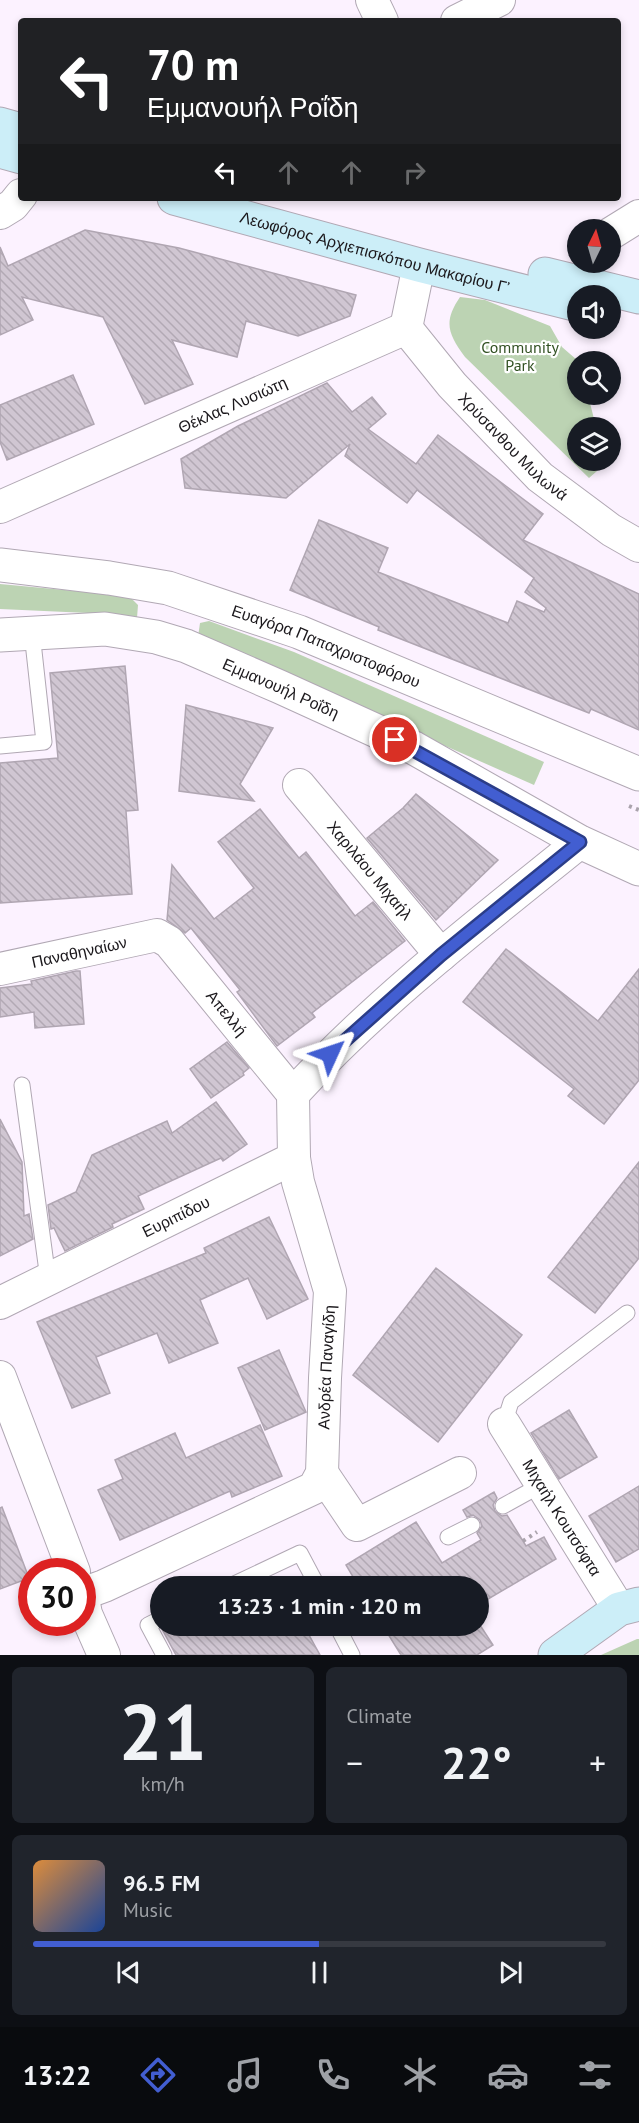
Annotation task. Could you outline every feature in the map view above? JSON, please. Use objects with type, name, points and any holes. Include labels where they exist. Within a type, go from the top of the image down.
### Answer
[{"type":"main road","points":[[0,124],[18,128]]},
{"type":"main road","points":[[0,151],[18,156]]},
{"type":"main road","name":"Λεωφόρος Αρχιεπισκόπου Μακαρίου Γ’","points":[[185,201],[418,265],[579,283]]},
{"type":"main road","name":"Λεωφόρος Αρχιεπισκόπου Μακαρίου Γ’","points":[[257,201],[639,297]]},
{"type":"main road","points":[[621,316],[639,320]]},
{"type":"main road","points":[[555,1655],[629,1607]]},
{"type":"street","points":[[372,0],[381,18]]},
{"type":"street","points":[[463,18],[499,0]]},
{"type":"street","points":[[0,213],[18,199]]},
{"type":"street","points":[[621,227],[639,216]]},
{"type":"street","points":[[406,328],[418,265]]},
{"type":"street","name":"Θέκλας Λυσιώτη","points":[[0,507],[406,328]]},
{"type":"street","name":"Χρύσανθου Μυλωνά","points":[[406,328],[452,385],[540,477],[611,530],[639,546]]},
{"type":"street","name":"Ευαγόρα Παπαχριστοφόρου","points":[[0,565],[98,576],[168,588],[299,632],[639,774]]},
{"type":"street","points":[[156,637],[168,588]]},
{"type":"street","name":"Εμμανουήλ Ροΐδη","points":[[0,635],[105,628],[156,637],[186,646],[414,748],[580,842],[639,869]]},
{"type":"street","name":"Χαριλάου Μιχαήλ","points":[[299,785],[441,955]]},
{"type":"street","points":[[294,1158],[293,1094],[330,1054],[441,955],[580,842]]},
{"type":"street","name":"Παναθηναίων","points":[[0,969],[157,935]]},
{"type":"street","name":"Απελλή","points":[[157,935],[169,942],[293,1094]]},
{"type":"street","name":"Ευριπίδου","points":[[0,1303],[294,1158]]},
{"type":"street","name":"Ανδρέα Παναγίδη","points":[[294,1158],[298,1182],[330,1291],[322,1473]]},
{"type":"street","points":[[0,1377],[69,1558]]},
{"type":"street","name":"Μιχαήλ Κουτσόφτα","points":[[504,1424],[541,1485],[629,1607]]},
{"type":"street","points":[[96,1588],[314,1488],[322,1473],[357,1526],[460,1473]]},
{"type":"street","points":[[96,1636],[104,1655]]},
{"type":"lane","points":[[0,746],[44,742],[33,633]]},
{"type":"lane","points":[[22,1085],[48,1279]]},
{"type":"lane","points":[[504,1424],[511,1402],[627,1313]]},
{"type":"lane","points":[[503,1506],[541,1485]]},
{"type":"lane","points":[[448,1538],[472,1525]]},
{"type":"lane","points":[[251,1576],[300,1553],[312,1576]]},
{"type":"lane","points":[[154,1636],[164,1655]]},
{"type":"lane","points":[[342,1636],[352,1655]]},
{"type":"green space","name":"Community Park","points":[[460,297],[485,300],[550,326],[567,351],[567,405],[590,405],[594,417],[567,417],[567,457],[465,357],[451,334],[451,314]]},
{"type":"green space","name":"Community Park","points":[[582,471],[597,471],[589,478]]},
{"type":"green space","points":[[0,584],[129,596],[138,605],[137,618],[110,614],[0,609]]},
{"type":"green space","points":[[209,621],[294,652],[544,762],[534,785],[198,637],[200,623]]},
{"type":"green space","points":[[639,1639],[639,1655],[601,1655]]},
{"type":"building","points":[[85,230],[179,248],[356,295],[350,316],[298,336],[246,321],[237,357],[172,340],[193,384],[145,404],[103,317],[22,297],[33,320],[0,335],[0,247],[8,266]]},
{"type":"building","points":[[73,375],[94,424],[7,460],[0,442],[0,405]]},
{"type":"building","points":[[327,383],[352,412],[372,397],[386,414],[368,429],[416,464],[438,435],[543,514],[523,540],[639,594],[639,730],[591,709],[589,713],[378,630],[379,627],[290,590],[319,520],[388,548],[378,572],[508,623],[517,601],[544,612],[546,608],[525,592],[534,578],[417,490],[407,503],[345,456],[350,444],[286,498],[185,488],[181,459],[238,426]]},
{"type":"building","points":[[125,666],[138,810],[126,811],[132,894],[0,903],[0,763],[58,758],[50,673]]},
{"type":"building","points":[[186,705],[273,728],[240,784],[254,801],[179,791]]},
{"type":"building","points":[[416,794],[498,860],[436,920],[367,838]]},
{"type":"building","points":[[260,809],[299,858],[306,852],[355,916],[373,902],[405,941],[312,1013],[315,1017],[277,1046],[237,992],[240,990],[191,928],[185,933],[167,920],[172,865],[214,919],[254,888],[218,842]]},
{"type":"building","points":[[506,949],[598,1021],[639,969],[639,1080],[604,1124],[568,1096],[574,1089],[463,1002]]},
{"type":"building","points":[[80,971],[84,1024],[35,1028],[34,1012],[0,1017],[0,988],[32,984],[31,981]]},
{"type":"building","points":[[227,1042],[249,1068],[243,1073],[244,1075],[211,1098],[190,1069]]},
{"type":"building","points":[[216,1102],[247,1144],[223,1161],[221,1158],[138,1196],[144,1209],[65,1251],[54,1228],[51,1229],[48,1205],[76,1192],[92,1155],[167,1121],[172,1133]]},
{"type":"building","points":[[0,1119],[22,1162],[24,1216],[29,1214],[33,1239],[0,1256]]},
{"type":"building","points":[[639,1162],[639,1258],[595,1313],[548,1277]]},
{"type":"building","points":[[269,1217],[308,1299],[267,1319],[248,1278],[200,1300],[218,1343],[169,1363],[157,1333],[96,1357],[110,1393],[72,1408],[37,1322],[206,1253],[204,1248]]},
{"type":"building","points":[[436,1268],[522,1335],[438,1442],[353,1375]]},
{"type":"building","points":[[279,1350],[306,1412],[265,1430],[238,1368]]},
{"type":"building","points":[[569,1410],[597,1457],[559,1479],[531,1433]]},
{"type":"building","points":[[260,1425],[282,1476],[232,1497],[230,1491],[120,1540],[98,1490],[123,1479],[115,1460],[175,1433],[186,1458]]},
{"type":"building","points":[[639,1486],[639,1549],[616,1562],[589,1516]]},
{"type":"building","points":[[494,1492],[497,1498],[493,1505],[495,1511],[502,1516],[507,1515],[526,1546],[544,1537],[556,1559],[489,1599],[489,1576],[352,1576],[346,1565],[416,1522],[442,1563],[481,1540],[477,1533],[482,1526],[480,1520],[473,1515],[467,1517],[463,1510]]},
{"type":"building","points":[[2,1507],[21,1558],[18,1558],[18,1582],[0,1589],[0,1508]]},
{"type":"building","points":[[166,1636],[310,1636],[320,1655],[176,1655]]},
{"type":"building","points":[[389,1636],[487,1636],[493,1645],[477,1655],[401,1655]]},
{"type":"route","points":[[330,1054],[441,955],[580,842],[414,748],[395,740]]}]
